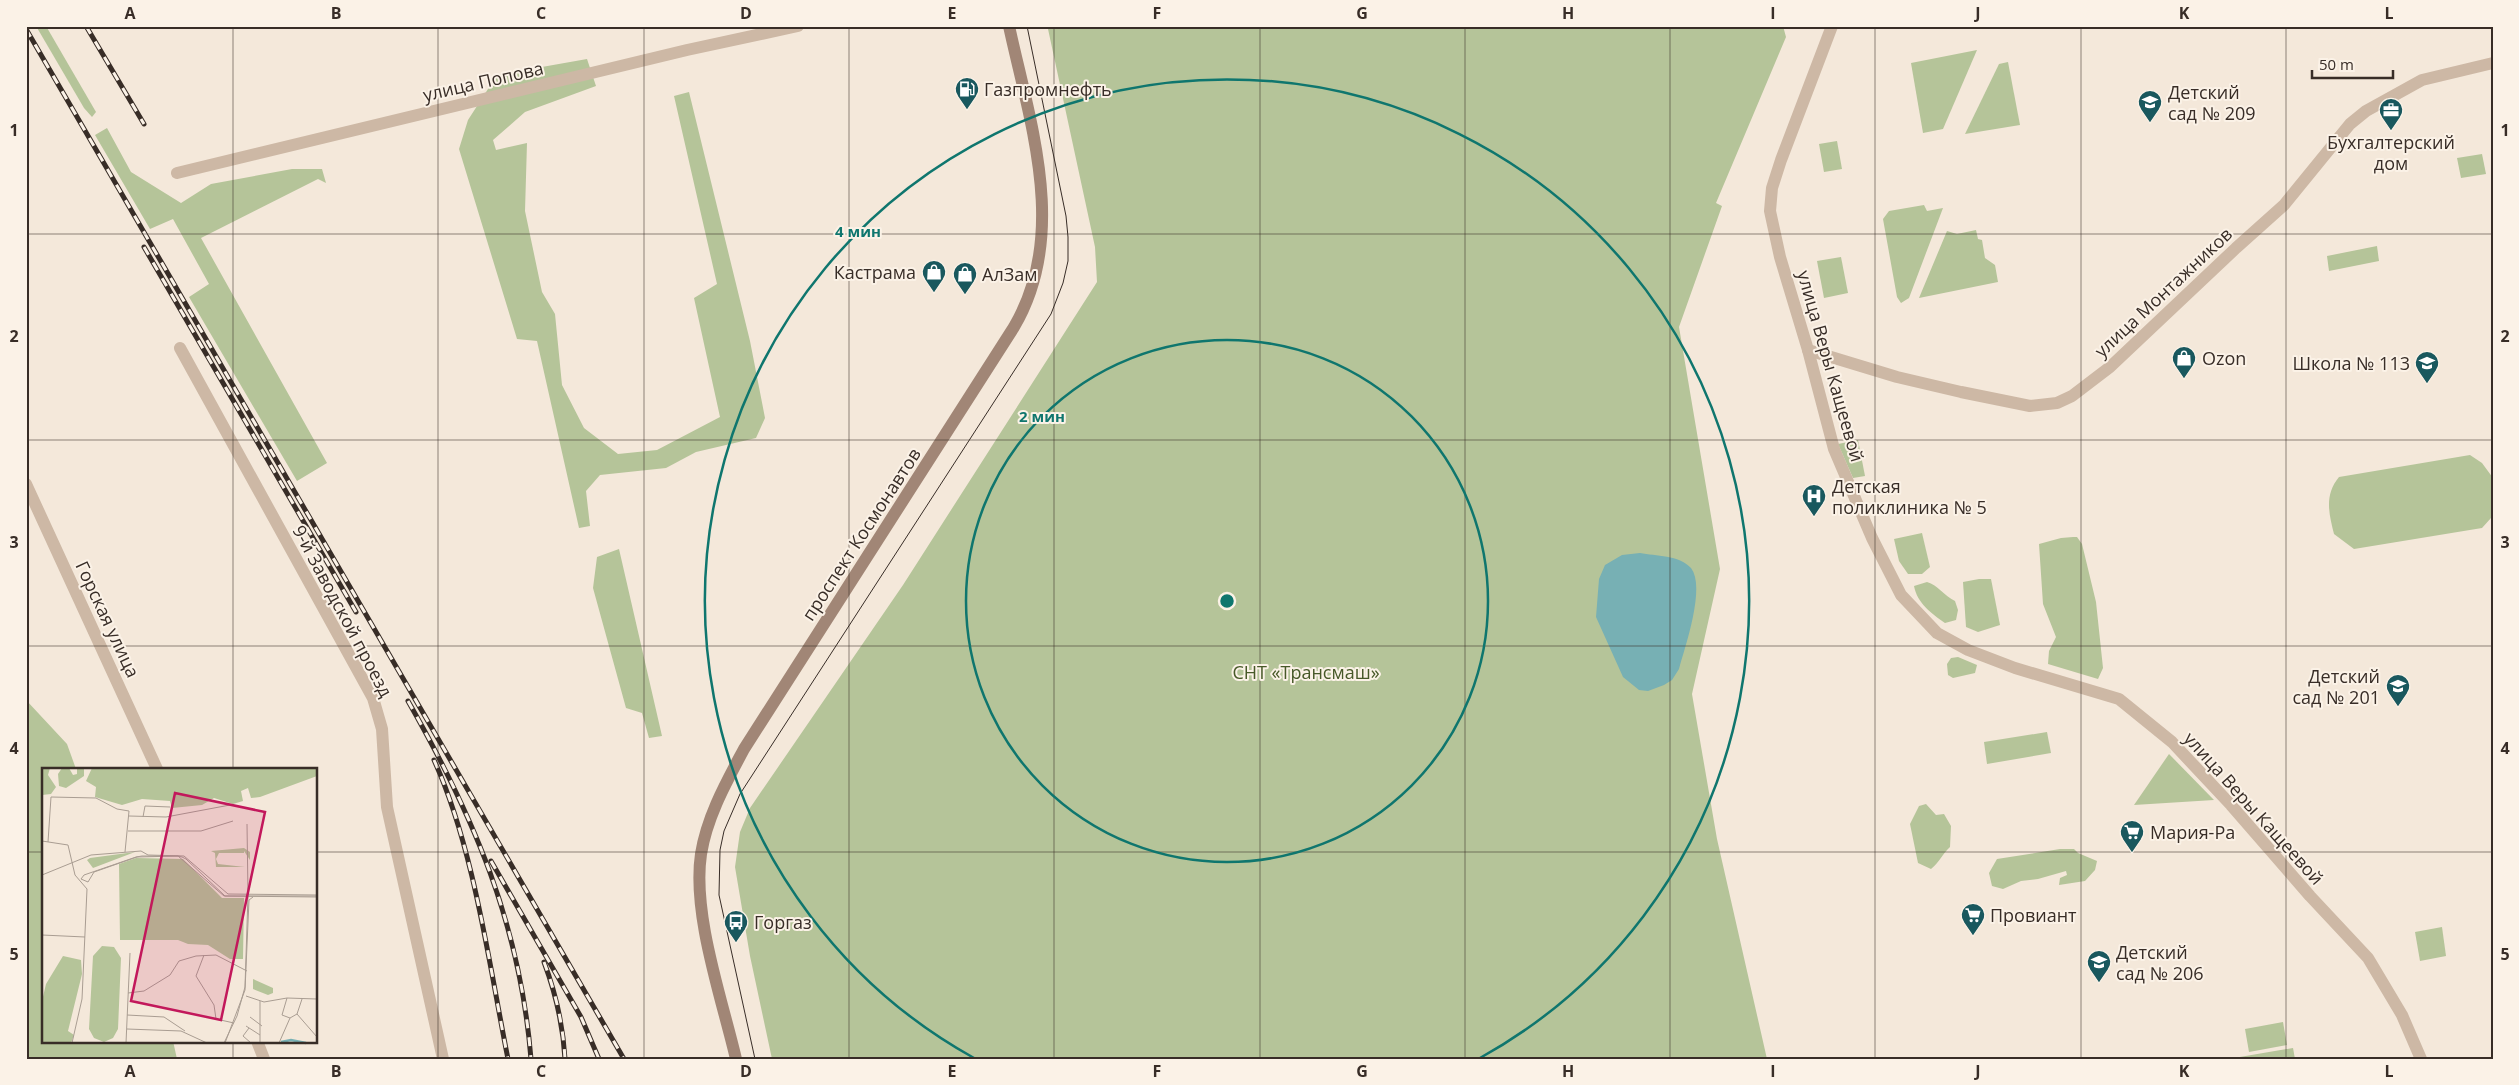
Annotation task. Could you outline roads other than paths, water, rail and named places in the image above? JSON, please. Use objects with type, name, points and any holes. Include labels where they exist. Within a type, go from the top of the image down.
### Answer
[{"type":"main road","name":"проспект Космонавтов","points":[[736,1059],[705,930],[700,900],[701,853],[717,803],[744,748],[1018,320],[1031,294],[1038,271],[1043,223],[1040,179],[1009,26]]},
{"type":"street","name":"улица Попова","points":[[178,174],[687,50],[798,26]]},
{"type":"street","name":"улица Веры Кащеевой","points":[[1832,26],[1781,160],[1772,188],[1770,211],[1780,257],[1808,350],[1834,449],[1872,538],[1902,595],[1937,633],[1968,650],[2015,668],[2119,699],[2172,742],[2368,958],[2402,1015],[2421,1059]]},
{"type":"street","name":"улица Монтажников","points":[[1808,350],[1897,377],[2030,406],[2057,403],[2072,396],[2110,367],[2284,205],[2350,124],[2366,111],[2422,80],[2493,63]]},
{"type":"street","name":"9-й Заводской проезд","points":[[180,348],[374,698],[382,729],[387,807],[443,1059]]},
{"type":"street","name":"Горская улица","points":[[26,484],[157,768]]},
{"type":"street","points":[[258,1042],[264,1059]]},
{"type":"water","points":[[1640,553],[1674,558],[1686,564],[1691,568],[1695,577],[1696,589],[1693,617],[1679,669],[1672,680],[1648,691],[1639,690],[1623,677],[1596,617],[1599,579],[1605,565],[1622,555]]},
{"type":"tram line","points":[[755,1059],[719,895],[720,850],[724,831],[740,794],[1051,314],[1063,283],[1068,261],[1066,216],[1027,26]]},
{"type":"railway","points":[[86,26],[144,124]]},
{"type":"railway","points":[[26,29],[624,1059]]},
{"type":"railway","points":[[144,247],[356,612]]},
{"type":"railway","points":[[408,701],[454,787],[490,873],[505,917],[516,962],[525,1010],[531,1059]]},
{"type":"railway","points":[[434,760],[448,794],[470,868],[508,1059]]},
{"type":"railway","points":[[491,861],[581,1017],[599,1059]]},
{"type":"railway","points":[[544,962],[558,1009],[565,1059]]},
{"type":"place","name":"Газпромнефть","points":[[967,110]]},
{"type":"place","name":"Детский сад № 209","points":[[2150,123]]},
{"type":"place","name":"Бухгалтерский дом","points":[[2391,131]]},
{"type":"place","name":"Кастрама","points":[[934,293]]},
{"type":"place","name":"АлЗам","points":[[965,295]]},
{"type":"place","name":"Ozon","points":[[2184,379]]},
{"type":"place","name":"Школа № 113","points":[[2427,384]]},
{"type":"place","name":"Детская поликлиника № 5","points":[[1814,517]]},
{"type":"place","name":"Детский сад № 201","points":[[2398,707]]},
{"type":"place","name":"Мария-Ра","points":[[2132,853]]},
{"type":"place","name":"Провиант","points":[[1973,936]]},
{"type":"place","name":"Горгаз","points":[[736,943]]},
{"type":"place","name":"Детский сад № 206","points":[[2099,983]]},
{"type":"park label","name":"СНТ «Трансмаш»","points":[[1306,672]]}]
